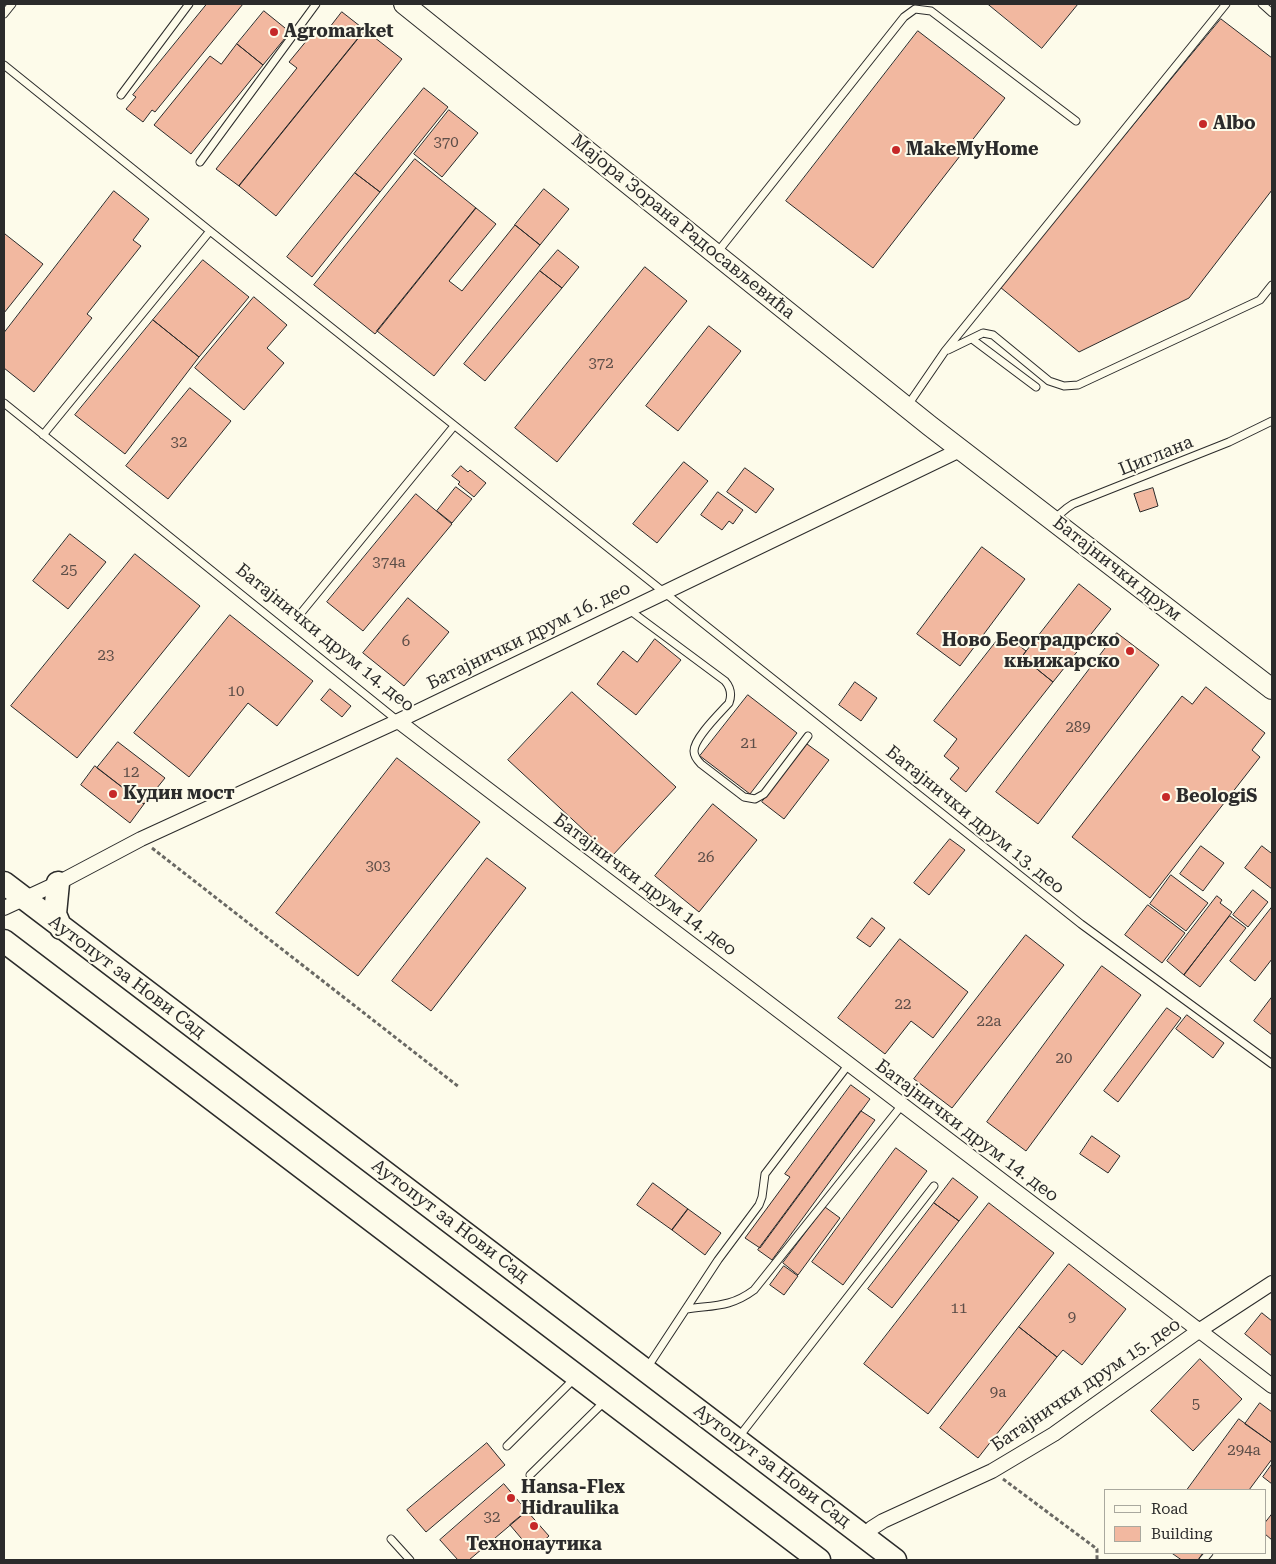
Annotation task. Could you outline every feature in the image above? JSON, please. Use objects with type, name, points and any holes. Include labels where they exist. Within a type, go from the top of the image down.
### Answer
[{"type":"main road","name":"Мајора Зорана Радосављевића","points":[[404,4],[962,450]]},
{"type":"main road","name":"Батајнички друм","points":[[962,450],[1272,689]]},
{"type":"main road","name":"Аутопут за Нови Сад","points":[[4,883],[895,1560]]},
{"type":"main road","points":[[58,883],[55,914],[61,928]]},
{"type":"main road","points":[[4,941],[819,1560]]},
{"type":"street","name":"Батајнички друм 16. део","points":[[4,908],[58,883],[141,839],[398,721],[962,450]]},
{"type":"street","name":"Батајнички друм 14. део","points":[[398,721],[1272,1386]]},
{"type":"street","name":"Батајнички друм 15. део","points":[[864,1536],[883,1521],[992,1471],[1054,1434],[1200,1330],[1272,1283]]},
{"type":"lane","points":[[4,14],[12,4]]},
{"type":"lane","points":[[121,95],[189,4]]},
{"type":"lane","points":[[200,162],[316,4]]},
{"type":"lane","points":[[907,407],[945,351],[1226,4]]},
{"type":"lane","points":[[1262,4],[1272,13]]},
{"type":"lane","points":[[716,254],[904,17],[915,9],[931,11],[1076,121]]},
{"type":"lane","points":[[4,65],[454,426],[665,592]]},
{"type":"lane","points":[[43,435],[210,231]]},
{"type":"lane","points":[[1260,300],[1272,285]]},
{"type":"lane","points":[[945,351],[983,333],[993,335],[1049,381],[1064,386],[1078,385],[1272,294]]},
{"type":"lane","points":[[972,339],[1036,387]]},
{"type":"lane","name":"Батајнички друм 14. део","points":[[4,404],[398,721]]},
{"type":"lane","name":"Циглана","points":[[1053,519],[1073,504],[1229,442],[1272,422]]},
{"type":"lane","points":[[302,613],[454,426]]},
{"type":"lane","name":"Батајнички друм 13. део","points":[[665,592],[1081,924],[1272,1064]]},
{"type":"lane","points":[[628,609],[729,685],[731,695],[729,703],[697,741],[694,751],[697,760],[744,797],[755,799],[764,794],[808,736]]},
{"type":"lane","points":[[646,1370],[718,1260],[759,1205],[762,1198],[765,1174],[849,1064]]},
{"type":"lane","points":[[687,1309],[731,1304],[754,1290],[902,1105]]},
{"type":"lane","points":[[737,1439],[934,1186]]},
{"type":"lane","points":[[507,1446],[578,1376]]},
{"type":"lane","points":[[530,1475],[607,1399]]},
{"type":"lane","points":[[391,1539],[410,1560]]},
{"type":"path","points":[[141,839],[459,1087]]},
{"type":"path","points":[[992,1471],[1097,1549],[1097,1560]]},
{"type":"building","points":[[207,4],[243,4],[155,112],[152,110],[143,122],[126,109],[136,97],[133,95]]},
{"type":"building","points":[[988,4],[1078,4],[1042,48]]},
{"type":"building","points":[[264,11],[290,32],[263,65],[237,44]]},
{"type":"building","points":[[342,12],[365,30],[239,186],[216,169],[297,68],[289,62],[317,28],[324,34]]},
{"type":"building","name":"Albo","points":[[1221,19],[1272,58],[1272,190],[1189,298],[1079,352],[1000,287]]},
{"type":"building","points":[[365,30],[402,59],[276,216],[239,186]]},
{"type":"building","name":"MakeMyHome","points":[[918,31],[1005,98],[873,268],[786,201]]},
{"type":"building","points":[[237,44],[263,65],[191,154],[154,125],[210,56],[221,64]]},
{"type":"building","points":[[424,88],[448,107],[380,192],[355,173]]},
{"type":"building","points":[[449,110],[478,133],[442,177],[414,154]]},
{"type":"building","points":[[415,159],[476,208],[375,334],[314,285]]},
{"type":"building","points":[[355,173],[380,192],[312,277],[287,257]]},
{"type":"building","points":[[544,189],[569,209],[540,245],[515,225]]},
{"type":"building","points":[[114,191],[149,219],[133,240],[141,246],[87,314],[92,318],[34,392],[4,368],[4,333]]},
{"type":"building","points":[[476,208],[496,224],[449,281],[462,291],[515,225],[540,245],[434,376],[377,331]]},
{"type":"building","points":[[5,234],[43,264],[4,313],[4,236]]},
{"type":"building","points":[[558,250],[579,267],[562,288],[540,271]]},
{"type":"building","points":[[203,260],[249,297],[199,357],[153,320]]},
{"type":"building","points":[[645,267],[687,301],[557,462],[515,428]]},
{"type":"building","points":[[540,271],[562,288],[485,381],[464,364]]},
{"type":"building","points":[[254,297],[287,325],[267,348],[284,363],[244,410],[195,368]]},
{"type":"building","points":[[153,320],[199,357],[125,454],[75,415]]},
{"type":"building","points":[[709,326],[741,351],[678,431],[646,406]]},
{"type":"building","points":[[190,388],[231,421],[168,499],[126,466]]},
{"type":"building","points":[[684,462],[708,481],[657,543],[633,524]]},
{"type":"building","points":[[461,466],[468,472],[470,470],[486,483],[474,497],[458,484],[460,482],[452,476]]},
{"type":"building","points":[[745,468],[774,489],[756,513],[727,492]]},
{"type":"building","points":[[456,487],[472,499],[452,523],[437,511]]},
{"type":"building","points":[[1153,488],[1158,506],[1140,512],[1134,494]]},
{"type":"building","points":[[718,492],[743,510],[733,524],[729,521],[722,530],[701,515]]},
{"type":"building","points":[[416,494],[452,524],[363,631],[327,602]]},
{"type":"building","points":[[70,534],[106,562],[68,609],[33,581]]},
{"type":"building","points":[[982,547],[1025,579],[960,666],[917,634]]},
{"type":"building","points":[[135,554],[200,606],[77,758],[11,706]]},
{"type":"building","points":[[1079,584],[1111,609],[1053,682],[1022,657]]},
{"type":"building","points":[[408,598],[449,632],[404,686],[363,653]]},
{"type":"building","points":[[230,615],[313,681],[277,726],[248,703],[189,777],[134,733]]},
{"type":"building","points":[[1003,633],[1026,651],[1022,657],[1053,682],[966,792],[950,779],[959,768],[944,756],[957,739],[934,721]]},
{"type":"building","points":[[1117,633],[1159,665],[1038,824],[996,792]]},
{"type":"building","points":[[655,639],[681,660],[636,715],[597,684],[623,651],[637,662]]},
{"type":"building","points":[[855,682],[877,698],[861,721],[839,705]]},
{"type":"building","name":"BeologiS","points":[[1206,687],[1265,733],[1252,750],[1260,757],[1150,898],[1072,837],[1182,696],[1192,704]]},
{"type":"building","points":[[330,689],[351,706],[342,717],[321,700]]},
{"type":"building","points":[[572,692],[676,787],[612,856],[508,760]]},
{"type":"building","points":[[748,695],[797,733],[750,794],[700,756]]},
{"type":"building","points":[[118,742],[165,778],[144,804],[97,768]]},
{"type":"building","points":[[807,744],[829,760],[784,819],[762,802]]},
{"type":"building","points":[[397,758],[480,822],[358,976],[276,913]]},
{"type":"building","name":"Кудин мост","points":[[95,766],[144,804],[130,823],[81,785]]},
{"type":"building","points":[[713,804],[757,840],[699,912],[655,876]]},
{"type":"building","points":[[950,839],[965,850],[929,895],[914,883]]},
{"type":"building","points":[[1201,846],[1224,863],[1203,891],[1180,874]]},
{"type":"building","points":[[1262,846],[1271,853],[1272,851],[1272,889],[1245,868]]},
{"type":"building","points":[[487,858],[526,888],[431,1011],[392,981]]},
{"type":"building","points":[[1171,875],[1208,903],[1186,931],[1150,904]]},
{"type":"building","points":[[1253,890],[1268,902],[1248,927],[1233,915]]},
{"type":"building","points":[[1217,896],[1222,900],[1220,903],[1232,912],[1184,975],[1167,961]]},
{"type":"building","points":[[1148,905],[1185,933],[1162,963],[1125,935]]},
{"type":"building","points":[[1272,907],[1272,959],[1255,981],[1230,961]]},
{"type":"building","points":[[1230,916],[1246,928],[1200,987],[1184,975]]},
{"type":"building","points":[[872,918],[885,928],[870,947],[857,938]]},
{"type":"building","points":[[1026,935],[1064,965],[952,1108],[914,1079]]},
{"type":"building","points":[[900,939],[968,992],[933,1038],[911,1021],[885,1054],[838,1018]]},
{"type":"building","points":[[1102,966],[1141,995],[1026,1151],[987,1122]]},
{"type":"building","points":[[1272,997],[1272,1035],[1254,1021]]},
{"type":"building","points":[[1167,1008],[1181,1018],[1118,1102],[1104,1091]]},
{"type":"building","points":[[1187,1015],[1224,1043],[1213,1058],[1176,1029]]},
{"type":"building","points":[[851,1085],[870,1099],[760,1248],[745,1238],[790,1177],[785,1174]]},
{"type":"building","points":[[861,1111],[875,1120],[772,1260],[758,1250]]},
{"type":"building","points":[[1092,1136],[1120,1156],[1108,1173],[1080,1154]]},
{"type":"building","points":[[896,1148],[927,1171],[843,1285],[812,1262]]},
{"type":"building","points":[[953,1178],[978,1197],[959,1221],[934,1203]]},
{"type":"building","points":[[653,1183],[688,1209],[672,1230],[637,1205]]},
{"type":"building","points":[[934,1203],[959,1221],[892,1308],[868,1289]]},
{"type":"building","points":[[989,1203],[1054,1253],[928,1414],[864,1364]]},
{"type":"building","points":[[825,1207],[840,1218],[798,1275],[783,1263]]},
{"type":"building","points":[[688,1209],[721,1233],[705,1255],[672,1230]]},
{"type":"building","points":[[1069,1264],[1126,1309],[1082,1365],[1063,1350],[1057,1357],[1019,1327]]},
{"type":"building","points":[[784,1266],[798,1276],[784,1295],[770,1285]]},
{"type":"building","points":[[1262,1313],[1272,1321],[1272,1356],[1245,1334]]},
{"type":"building","points":[[1019,1327],[1057,1357],[978,1458],[940,1428]]},
{"type":"building","points":[[1200,1359],[1242,1399],[1193,1451],[1151,1411]]},
{"type":"building","points":[[1260,1403],[1272,1412],[1272,1443],[1245,1424]]},
{"type":"building","points":[[1239,1419],[1272,1443],[1272,1459],[1250,1489],[1188,1489]]},
{"type":"building","points":[[487,1443],[505,1465],[426,1532],[407,1510]]},
{"type":"building","points":[[1272,1464],[1272,1484],[1263,1477]]},
{"type":"building","points":[[504,1484],[527,1511],[469,1560],[458,1560],[440,1540]]},
{"type":"building","points":[[527,1511],[549,1536],[532,1551],[510,1525]]},
{"type":"building","points":[[1272,1514],[1272,1540],[1266,1535],[1266,1522]]},
{"type":"building","points":[[1173,1554],[1202,1554],[1198,1560],[1182,1560]]},
{"type":"place","name":"Agromarket","points":[[274,32]]},
{"type":"place","name":"Albo","points":[[1203,124]]},
{"type":"place","name":"MakeMyHome","points":[[896,150]]},
{"type":"place","name":"Ново Београдрско књижарско","points":[[1130,651]]},
{"type":"place","name":"Кудин мост","points":[[113,794]]},
{"type":"place","name":"BeologiS","points":[[1166,797]]},
{"type":"place","name":"Hansa-Flex Hidraulika","points":[[511,1498]]},
{"type":"place","name":"Технонаутика","points":[[534,1526]]}]
